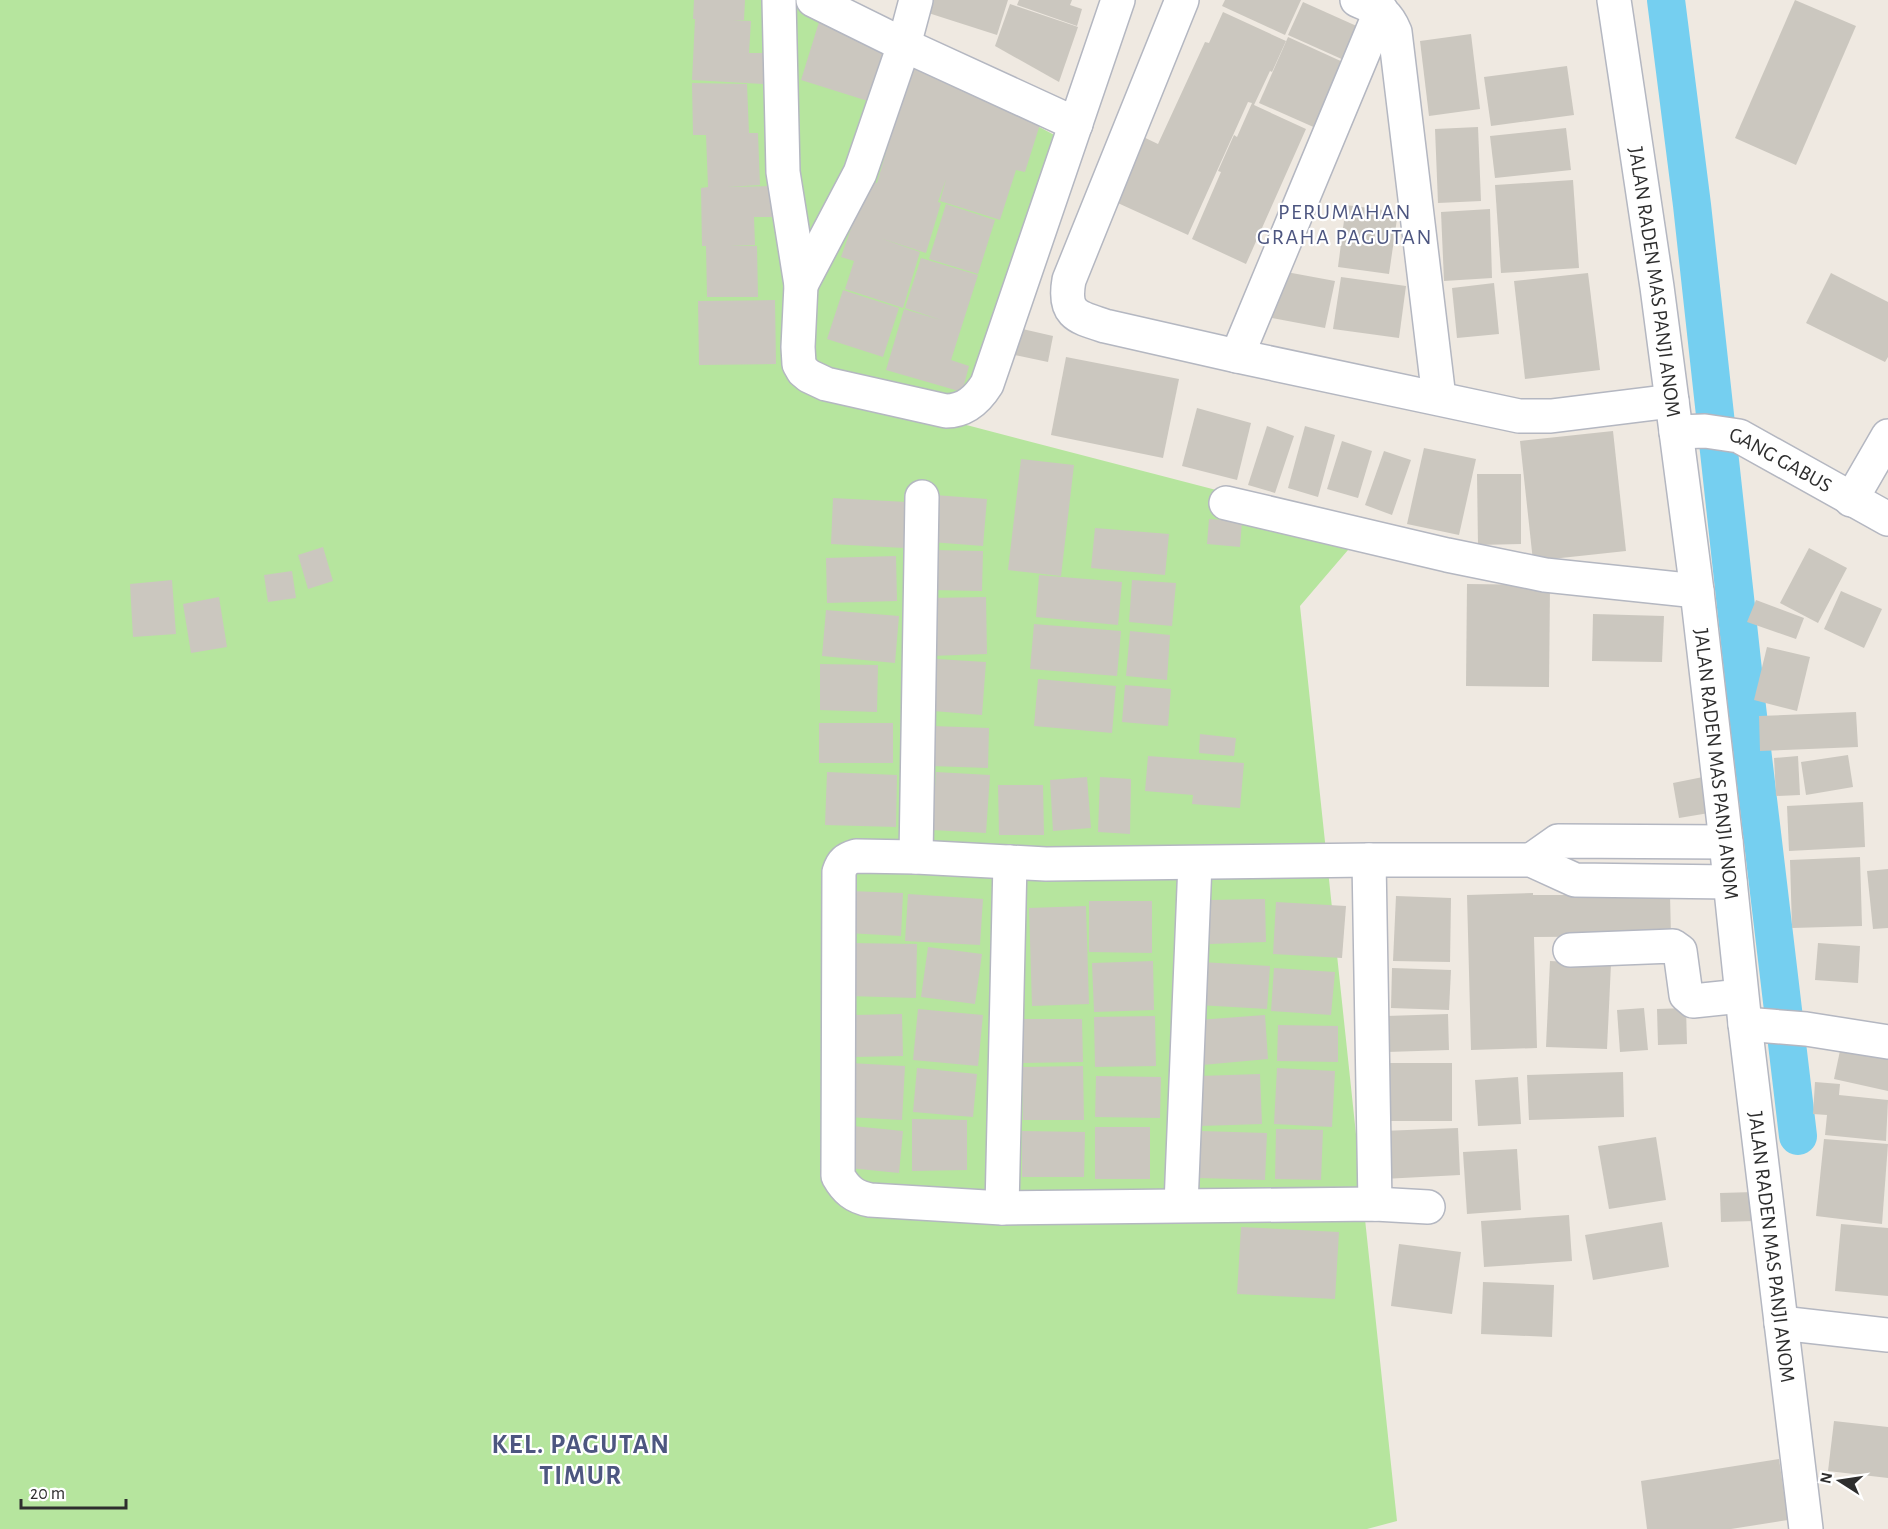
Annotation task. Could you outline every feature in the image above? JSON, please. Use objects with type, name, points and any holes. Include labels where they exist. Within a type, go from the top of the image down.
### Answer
[{"type":"street","points":[[779,0],[783,172],[801,285],[799,364],[809,376],[826,384],[946,411],[955,411],[969,406],[987,384],[1118,0]]},
{"type":"street","points":[[813,0],[904,45],[1076,124]]},
{"type":"street","points":[[801,285],[860,172],[904,45],[916,0]]},
{"type":"street","name":"GANG GABUS","points":[[1182,0],[1073,269],[1067,295],[1069,308],[1084,319],[1105,326],[1519,416],[1684,421],[1738,436],[1888,519]]},
{"type":"street","name":"JALAN RADEN MAS PANJI ANOM","points":[[1614,0],[1657,287],[1684,421],[1697,591],[1730,882],[1753,1015],[1781,1323],[1806,1529]]},
{"type":"street","points":[[1237,356],[1369,5],[1390,19],[1395,32],[1439,398]]},
{"type":"street","name":"GANG GABUS","points":[[1851,500],[1888,436]]},
{"type":"street","points":[[916,857],[922,497]]},
{"type":"street","points":[[1226,503],[1447,555],[1545,575],[1697,591]]},
{"type":"street","points":[[1531,860],[1558,841],[1726,842]]},
{"type":"street","points":[[1428,1206],[1375,1204],[1002,1208],[870,1200],[857,1197],[838,1176],[839,872],[841,864],[847,858],[855,856],[1046,864],[1531,860],[1575,880],[1730,882]]},
{"type":"street","points":[[1369,860],[1375,1204]]},
{"type":"street","points":[[1002,1208],[1010,862]]},
{"type":"street","points":[[1181,1205],[1195,863]]},
{"type":"street","points":[[1570,950],[1673,946],[1680,951],[1686,995],[1693,1001],[1806,1029],[1888,1042]]},
{"type":"street","points":[[1781,1323],[1888,1335]]},
{"type":"green space","points":[[0,0],[797,0],[1062,139],[955,422],[1366,529],[1300,606],[1397,1521],[1367,1529],[0,1529]]},
{"type":"building","points":[[694,0],[745,0],[744,20],[733,20],[751,21],[749,53],[764,53],[763,84],[692,80]]},
{"type":"building","points":[[923,0],[1008,0],[997,35],[919,10]]},
{"type":"building","points":[[1019,0],[1072,0],[1070,5],[1082,9],[1077,26],[1017,5]]},
{"type":"building","points":[[1225,0],[1301,0],[1285,35],[1222,6]]},
{"type":"building","points":[[1795,0],[1856,26],[1796,165],[1735,138]]},
{"type":"building","points":[[1303,2],[1370,32],[1355,65],[1288,35]]},
{"type":"building","points":[[1010,4],[1078,27],[1059,82],[995,46]]},
{"type":"building","points":[[1223,12],[1286,41],[1254,105],[1306,129],[1246,264],[1192,239],[1221,172],[1218,171],[1252,103],[1248,102],[1188,235],[1109,199],[1137,134],[1158,144],[1205,42],[1209,43]]},
{"type":"building","points":[[819,22],[889,44],[871,102],[801,80]]},
{"type":"building","points":[[1471,34],[1480,109],[1429,116],[1420,41]]},
{"type":"building","points":[[1288,37],[1356,68],[1327,133],[1259,103]]},
{"type":"building","points":[[906,62],[983,86],[979,98],[1042,118],[1025,172],[1016,170],[1000,220],[940,201],[946,179],[938,202],[941,203],[926,253],[880,238],[920,252],[903,308],[845,289],[854,261],[841,257],[868,180],[877,183],[892,131],[885,128]]},
{"type":"building","points":[[1567,66],[1574,115],[1491,126],[1484,77]]},
{"type":"building","points":[[692,83],[747,84],[749,133],[758,133],[760,185],[727,187],[774,186],[775,217],[754,217],[755,245],[730,245],[757,246],[758,297],[707,297],[706,246],[702,246],[701,188],[708,187],[706,135],[693,135]]},
{"type":"building","points":[[1478,127],[1481,201],[1438,203],[1435,129]]},
{"type":"building","points":[[1566,128],[1571,170],[1495,178],[1490,136]]},
{"type":"building","points":[[1573,180],[1579,268],[1501,273],[1495,185]]},
{"type":"building","points":[[946,204],[995,220],[978,274],[929,259]]},
{"type":"building","points":[[1346,205],[1398,212],[1389,274],[1338,267]]},
{"type":"building","points":[[1490,209],[1492,278],[1444,281],[1441,212]]},
{"type":"building","points":[[921,258],[978,275],[951,360],[969,366],[962,392],[886,370],[904,309],[941,320],[905,308]]},
{"type":"building","points":[[1281,271],[1335,281],[1325,328],[1272,318]]},
{"type":"building","points":[[1588,273],[1600,370],[1525,379],[1514,281]]},
{"type":"building","points":[[1831,273],[1888,302],[1888,357],[1885,362],[1806,323]]},
{"type":"building","points":[[1341,277],[1406,286],[1399,338],[1333,329]]},
{"type":"building","points":[[1494,283],[1499,334],[1457,338],[1452,288]]},
{"type":"building","points":[[843,290],[899,308],[883,357],[827,339]]},
{"type":"building","points":[[775,300],[776,364],[699,365],[698,301]]},
{"type":"building","points":[[1010,326],[1053,336],[1048,362],[1005,353]]},
{"type":"building","points":[[1066,357],[1179,379],[1163,458],[1051,435]]},
{"type":"building","points":[[1197,408],[1251,423],[1237,480],[1182,466]]},
{"type":"building","points":[[1267,426],[1294,436],[1275,493],[1248,485]]},
{"type":"building","points":[[1305,426],[1335,435],[1318,497],[1288,488]]},
{"type":"building","points":[[1613,431],[1626,551],[1533,561],[1520,441]]},
{"type":"building","points":[[1342,441],[1372,451],[1358,498],[1327,489]]},
{"type":"building","points":[[1424,448],[1476,459],[1459,535],[1407,524]]},
{"type":"building","points":[[1384,451],[1411,460],[1392,515],[1365,505]]},
{"type":"building","points":[[1021,459],[1074,465],[1061,576],[1008,570]]},
{"type":"building","points":[[1477,474],[1521,474],[1521,544],[1478,545]]},
{"type":"building","points":[[935,495],[987,499],[983,546],[931,542]]},
{"type":"building","points":[[833,498],[907,502],[904,548],[831,544]]},
{"type":"building","points":[[1209,519],[1242,521],[1240,547],[1207,544]]},
{"type":"building","points":[[1095,528],[1169,534],[1165,575],[1091,568]]},
{"type":"building","points":[[323,547],[333,581],[308,589],[298,555]]},
{"type":"building","points":[[1809,548],[1847,568],[1818,623],[1780,603]]},
{"type":"building","points":[[933,550],[983,551],[982,591],[932,590]]},
{"type":"building","points":[[896,556],[897,601],[827,603],[826,558]]},
{"type":"building","points":[[292,571],[296,598],[268,602],[264,575]]},
{"type":"building","points":[[1039,575],[1122,582],[1118,625],[1036,617]]},
{"type":"building","points":[[172,580],[176,634],[133,637],[130,584]]},
{"type":"building","points":[[1132,580],[1176,583],[1172,626],[1129,622]]},
{"type":"building","points":[[1467,584],[1550,585],[1549,687],[1466,686]]},
{"type":"building","points":[[1841,591],[1882,609],[1864,648],[1824,629]]},
{"type":"building","points":[[219,597],[227,647],[191,653],[183,604]]},
{"type":"building","points":[[986,597],[987,654],[930,656],[929,598]]},
{"type":"building","points":[[1756,600],[1804,618],[1796,639],[1747,622]]},
{"type":"building","points":[[826,610],[899,616],[895,663],[822,656]]},
{"type":"building","points":[[1593,614],[1664,616],[1662,662],[1592,661]]},
{"type":"building","points":[[1034,624],[1121,631],[1117,676],[1030,669]]},
{"type":"building","points":[[1130,631],[1170,635],[1167,680],[1126,676]]},
{"type":"building","points":[[1767,647],[1810,657],[1797,711],[1754,700]]},
{"type":"building","points":[[937,659],[986,662],[982,715],[933,711]]},
{"type":"building","points":[[820,664],[878,665],[877,712],[820,710]]},
{"type":"building","points":[[1038,679],[1116,686],[1112,733],[1034,726]]},
{"type":"building","points":[[1125,685],[1171,689],[1168,726],[1122,722]]},
{"type":"building","points":[[1856,712],[1858,747],[1760,751],[1759,716]]},
{"type":"building","points":[[819,723],[893,723],[893,763],[819,763]]},
{"type":"building","points":[[932,726],[989,728],[988,768],[931,766]]},
{"type":"building","points":[[1200,734],[1236,738],[1234,756],[1199,753]]},
{"type":"building","points":[[1848,755],[1853,787],[1806,795],[1801,762]]},
{"type":"building","points":[[1148,756],[1244,763],[1240,808],[1192,804],[1193,795],[1145,791]]},
{"type":"building","points":[[1798,756],[1800,795],[1776,796],[1774,758]]},
{"type":"building","points":[[827,772],[897,775],[896,827],[825,825]]},
{"type":"building","points":[[936,772],[990,775],[986,833],[932,830]]},
{"type":"building","points":[[1087,777],[1091,828],[1053,831],[1050,780]]},
{"type":"building","points":[[1100,777],[1131,779],[1130,834],[1098,832]]},
{"type":"building","points":[[1703,777],[1709,813],[1679,818],[1673,783]]},
{"type":"building","points":[[998,785],[1043,785],[1044,835],[999,835]]},
{"type":"building","points":[[1863,802],[1865,847],[1789,851],[1787,806]]},
{"type":"building","points":[[1860,857],[1862,926],[1792,928],[1790,860]]},
{"type":"building","points":[[1888,869],[1888,928],[1873,929],[1867,871]]},
{"type":"building","points":[[850,891],[903,893],[901,936],[847,933]]},
{"type":"building","points":[[1533,893],[1533,895],[1670,895],[1671,936],[1534,937],[1537,1048],[1471,1050],[1467,895]]},
{"type":"building","points":[[908,894],[983,899],[980,945],[905,941]]},
{"type":"building","points":[[1396,896],[1451,898],[1450,962],[1393,961]]},
{"type":"building","points":[[1265,899],[1266,942],[1210,944],[1209,900]]},
{"type":"building","points":[[1089,901],[1152,901],[1152,953],[1089,952]]},
{"type":"building","points":[[1276,902],[1346,906],[1342,958],[1273,954]]},
{"type":"building","points":[[1086,906],[1089,1004],[1032,1006],[1029,908]]},
{"type":"building","points":[[850,943],[917,944],[916,998],[848,996]]},
{"type":"building","points":[[1818,943],[1860,946],[1858,983],[1815,980]]},
{"type":"building","points":[[928,947],[982,954],[975,1004],[921,997]]},
{"type":"building","points":[[1153,961],[1154,1010],[1094,1012],[1092,963]]},
{"type":"building","points":[[1550,961],[1611,964],[1607,1049],[1546,1047]]},
{"type":"building","points":[[1201,962],[1270,966],[1267,1009],[1198,1005]]},
{"type":"building","points":[[1274,968],[1335,972],[1331,1015],[1271,1011]]},
{"type":"building","points":[[1392,968],[1451,970],[1449,1010],[1391,1008]]},
{"type":"building","points":[[1644,1008],[1648,1050],[1620,1052],[1617,1010]]},
{"type":"building","points":[[1686,1008],[1687,1044],[1658,1045],[1657,1009]]},
{"type":"building","points":[[918,1009],[983,1015],[978,1066],[913,1060]]},
{"type":"building","points":[[902,1014],[903,1056],[855,1057],[854,1015]]},
{"type":"building","points":[[1448,1014],[1449,1050],[1387,1052],[1386,1016]]},
{"type":"building","points":[[1265,1015],[1268,1059],[1202,1065],[1198,1020]]},
{"type":"building","points":[[1155,1016],[1156,1066],[1095,1067],[1094,1017]]},
{"type":"building","points":[[1020,1019],[1082,1019],[1083,1062],[1021,1063]]},
{"type":"building","points":[[1278,1025],[1338,1026],[1338,1062],[1277,1061]]},
{"type":"building","points":[[1841,1046],[1888,1056],[1888,1091],[1834,1079]]},
{"type":"building","points":[[850,1063],[905,1066],[902,1120],[847,1117]]},
{"type":"building","points":[[1386,1063],[1452,1063],[1452,1121],[1386,1121]]},
{"type":"building","points":[[1083,1066],[1084,1120],[1023,1120],[1022,1067]]},
{"type":"building","points":[[917,1068],[977,1074],[973,1117],[913,1112]]},
{"type":"building","points":[[1277,1068],[1335,1071],[1332,1127],[1274,1124]]},
{"type":"building","points":[[1623,1072],[1624,1117],[1529,1120],[1527,1075]]},
{"type":"building","points":[[1260,1074],[1262,1124],[1200,1126],[1199,1076]]},
{"type":"building","points":[[1096,1076],[1161,1077],[1160,1118],[1095,1117]]},
{"type":"building","points":[[1518,1077],[1521,1124],[1478,1126],[1475,1080]]},
{"type":"building","points":[[1815,1082],[1840,1084],[1839,1095],[1888,1100],[1886,1141],[1825,1135],[1827,1115],[1813,1114]]},
{"type":"building","points":[[912,1119],[967,1120],[967,1170],[912,1171]]},
{"type":"building","points":[[853,1126],[903,1131],[899,1173],[849,1168]]},
{"type":"building","points":[[1095,1127],[1150,1127],[1150,1179],[1095,1179]]},
{"type":"building","points":[[1458,1128],[1460,1175],[1383,1179],[1382,1131]]},
{"type":"building","points":[[1276,1129],[1323,1130],[1321,1180],[1275,1179]]},
{"type":"building","points":[[1022,1131],[1085,1132],[1084,1177],[1022,1177]]},
{"type":"building","points":[[1201,1131],[1267,1133],[1265,1180],[1199,1178]]},
{"type":"building","points":[[1656,1137],[1666,1200],[1609,1209],[1598,1146]]},
{"type":"building","points":[[1824,1139],[1888,1144],[1882,1224],[1816,1216]]},
{"type":"building","points":[[1517,1149],[1521,1210],[1467,1214],[1463,1152]]},
{"type":"building","points":[[1754,1192],[1755,1221],[1721,1222],[1720,1193]]},
{"type":"building","points":[[1569,1215],[1572,1261],[1484,1267],[1481,1221]]},
{"type":"building","points":[[1662,1222],[1669,1267],[1593,1280],[1585,1235]]},
{"type":"building","points":[[1841,1224],[1888,1228],[1888,1296],[1835,1291]]},
{"type":"building","points":[[1241,1227],[1339,1232],[1335,1299],[1237,1294]]},
{"type":"building","points":[[1399,1244],[1461,1252],[1452,1314],[1391,1306]]},
{"type":"building","points":[[1483,1282],[1554,1285],[1552,1337],[1481,1334]]},
{"type":"building","points":[[1834,1421],[1888,1427],[1888,1478],[1828,1471]]},
{"type":"building","points":[[1779,1459],[1788,1520],[1731,1529],[1647,1529],[1641,1481]]},
{"type":"waterway","points":[[1666,0],[1692,205],[1747,707],[1798,1136]]},
{"type":"district","name":"PERUMAHAN GRAHA PAGUTAN","points":[[1345,224]]},
{"type":"district","name":"KEL. PAGUTAN TIMUR","points":[[581,1460]]}]
